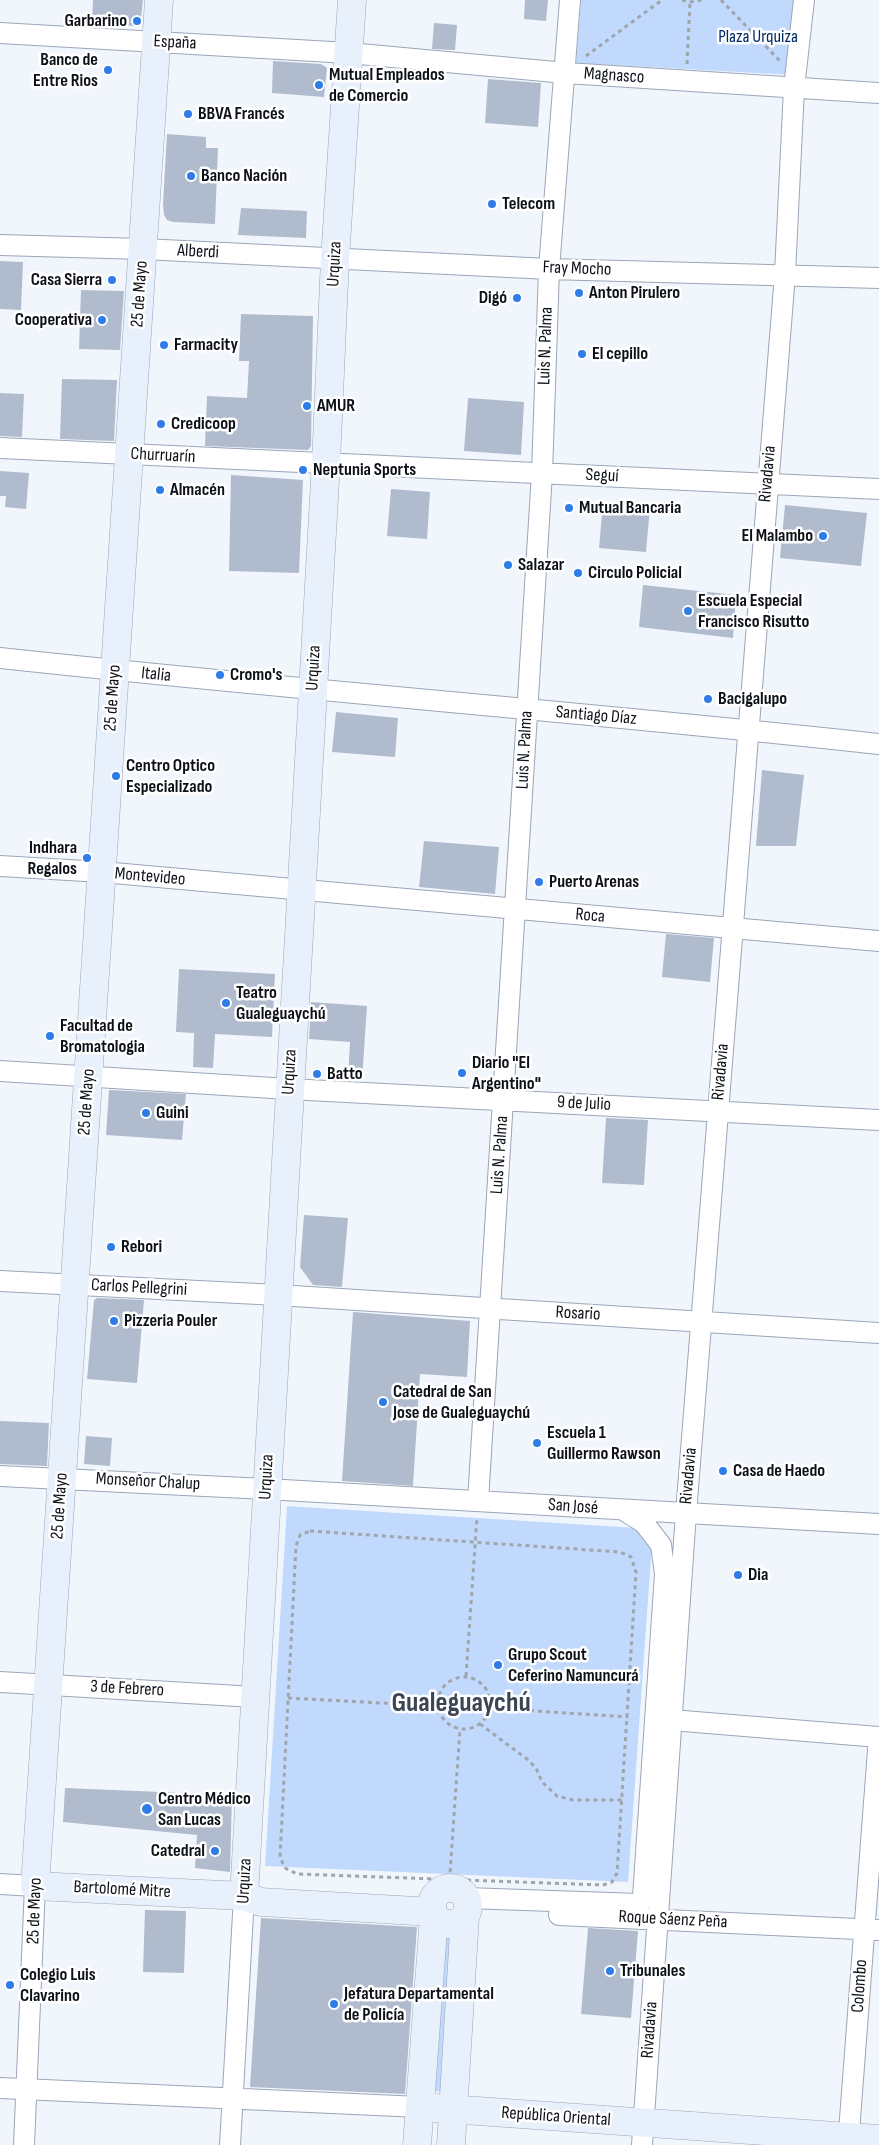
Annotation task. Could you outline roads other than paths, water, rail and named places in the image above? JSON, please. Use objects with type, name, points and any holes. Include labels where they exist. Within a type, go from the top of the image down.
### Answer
[{"type":"street","name":"25 de Mayo","points":[[24,2145],[28,2090],[35,1886],[159,0]]},
{"type":"street","name":"Urquiza","points":[[230,2145],[326,463],[335,259],[352,0]]},
{"type":"street","name":"Luis N. Palma","points":[[478,1501],[542,473],[549,269],[566,73],[570,0]]},
{"type":"street","name":"Rivadavia","points":[[450,1902],[639,1904],[643,1898],[686,1513],[785,274],[794,88],[804,0]]},
{"type":"street","name":"España","points":[[0,32],[349,53]]},
{"type":"street","name":"Magnasco","points":[[349,53],[566,73],[879,93]]},
{"type":"street","name":"Alberdi","points":[[0,245],[143,249],[335,259]]},
{"type":"street","name":"Fray Mocho","points":[[335,259],[549,269],[879,278]]},
{"type":"street","name":"Churruarín","points":[[0,448],[326,463]]},
{"type":"street","name":"Seguí","points":[[326,463],[879,489]]},
{"type":"street","name":"Italia","points":[[0,658],[312,690]]},
{"type":"street","name":"Santiago Díaz","points":[[312,690],[748,730],[879,744]]},
{"type":"street","name":"Montevideo","points":[[0,866],[102,872],[301,891]]},
{"type":"street","name":"Roca","points":[[301,891],[879,941]]},
{"type":"street","name":"9 de Julio","points":[[0,1071],[289,1089],[879,1120]]},
{"type":"street","name":"Carlos Pellegrini","points":[[0,1281],[278,1295]]},
{"type":"street","name":"Rosario","points":[[278,1295],[879,1333]]},
{"type":"street","name":"Monseñor Chalup","points":[[0,1476],[266,1489]]},
{"type":"street","name":"San José","points":[[266,1489],[624,1511],[879,1524]]},
{"type":"street","name":"Rivadavia","points":[[624,1511],[644,1522],[661,1545],[665,1574],[658,1919],[642,2134]]},
{"type":"street","name":"3 de Febrero","points":[[0,1682],[255,1697]]},
{"type":"street","points":[[663,1719],[879,1737]]},
{"type":"street","name":"Colombo","points":[[849,2141],[872,1929],[879,1737]]},
{"type":"street","points":[[246,1856],[265,1882],[278,1887],[450,1902]]},
{"type":"street","name":"Bartolomé Mitre","points":[[0,1884],[244,1896]]},
{"type":"street","name":"Roque Sáenz Peña","points":[[244,1896],[261,1902],[450,1902],[658,1919],[872,1929]]},
{"type":"street","points":[[417,2145],[420,2108],[450,1902]]},
{"type":"street","points":[[450,1902],[454,2110],[451,2145]]},
{"type":"street","name":"República Oriental","points":[[0,2088],[454,2110],[642,2134],[849,2141],[879,2139]]},
{"type":"place","name":"Garbarino","points":[[137,21]]},
{"type":"place","name":"Banco de Entre Rios","points":[[108,70]]},
{"type":"place","name":"Mutual Empleados de Comercio","points":[[319,85]]},
{"type":"place","name":"BBVA Francés","points":[[188,114]]},
{"type":"place","name":"Banco Nación","points":[[191,176]]},
{"type":"place","name":"Telecom","points":[[492,204]]},
{"type":"place","name":"Casa Sierra","points":[[112,280]]},
{"type":"place","name":"Anton Pirulero","points":[[579,293]]},
{"type":"place","name":"Digó","points":[[517,298]]},
{"type":"place","name":"Cooperativa","points":[[102,320]]},
{"type":"place","name":"Farmacity","points":[[164,345]]},
{"type":"place","name":"El cepillo","points":[[582,354]]},
{"type":"place","name":"AMUR","points":[[307,406]]},
{"type":"place","name":"Credicoop","points":[[161,424]]},
{"type":"place","name":"Neptunia Sports","points":[[303,470]]},
{"type":"place","name":"Almacén","points":[[160,490]]},
{"type":"place","name":"Mutual Bancaria","points":[[569,508]]},
{"type":"place","name":"El Malambo","points":[[823,536]]},
{"type":"place","name":"Salazar","points":[[508,565]]},
{"type":"place","name":"Circulo Policial","points":[[578,573]]},
{"type":"place","name":"Escuela Especial Francisco Risutto","points":[[688,611]]},
{"type":"place","name":"Cromo's","points":[[220,675]]},
{"type":"place","name":"Bacigalupo","points":[[708,699]]},
{"type":"place","name":"Centro Optico Especializado","points":[[116,776]]},
{"type":"place","name":"Indhara Regalos","points":[[87,858]]},
{"type":"place","name":"Puerto Arenas","points":[[539,882]]},
{"type":"place","name":"Teatro Gualeguaychú","points":[[226,1003]]},
{"type":"place","name":"Facultad de Bromatologia","points":[[50,1036]]},
{"type":"place","name":"Diario \"El Argentino\"","points":[[462,1073]]},
{"type":"place","name":"Batto","points":[[317,1074]]},
{"type":"place","name":"Guini","points":[[146,1113]]},
{"type":"place","name":"Rebori","points":[[111,1247]]},
{"type":"place","name":"Pizzeria Pouler","points":[[114,1321]]},
{"type":"place","name":"Catedral de San Jose de Gualeguaychú","points":[[383,1402]]},
{"type":"place","name":"Escuela 1 Guillermo Rawson","points":[[537,1443]]},
{"type":"place","name":"Casa de Haedo","points":[[723,1471]]},
{"type":"place","name":"Dia","points":[[738,1575]]},
{"type":"place","name":"Grupo Scout Ceferino Namuncurá","points":[[498,1665]]},
{"type":"place","name":"Centro Médico San Lucas","points":[[147,1809]]},
{"type":"place","name":"Catedral","points":[[215,1851]]},
{"type":"place","name":"Tribunales","points":[[610,1971]]},
{"type":"place","name":"Colegio Luis Clavarino","points":[[10,1985]]},
{"type":"place","name":"Jefatura Departamental de Policía","points":[[334,2004]]},
{"type":"district","name":"Gualeguaychú","points":[[461,1704]]},
{"type":"park label","name":"Plaza Urquiza","points":[[758,37]]}]
